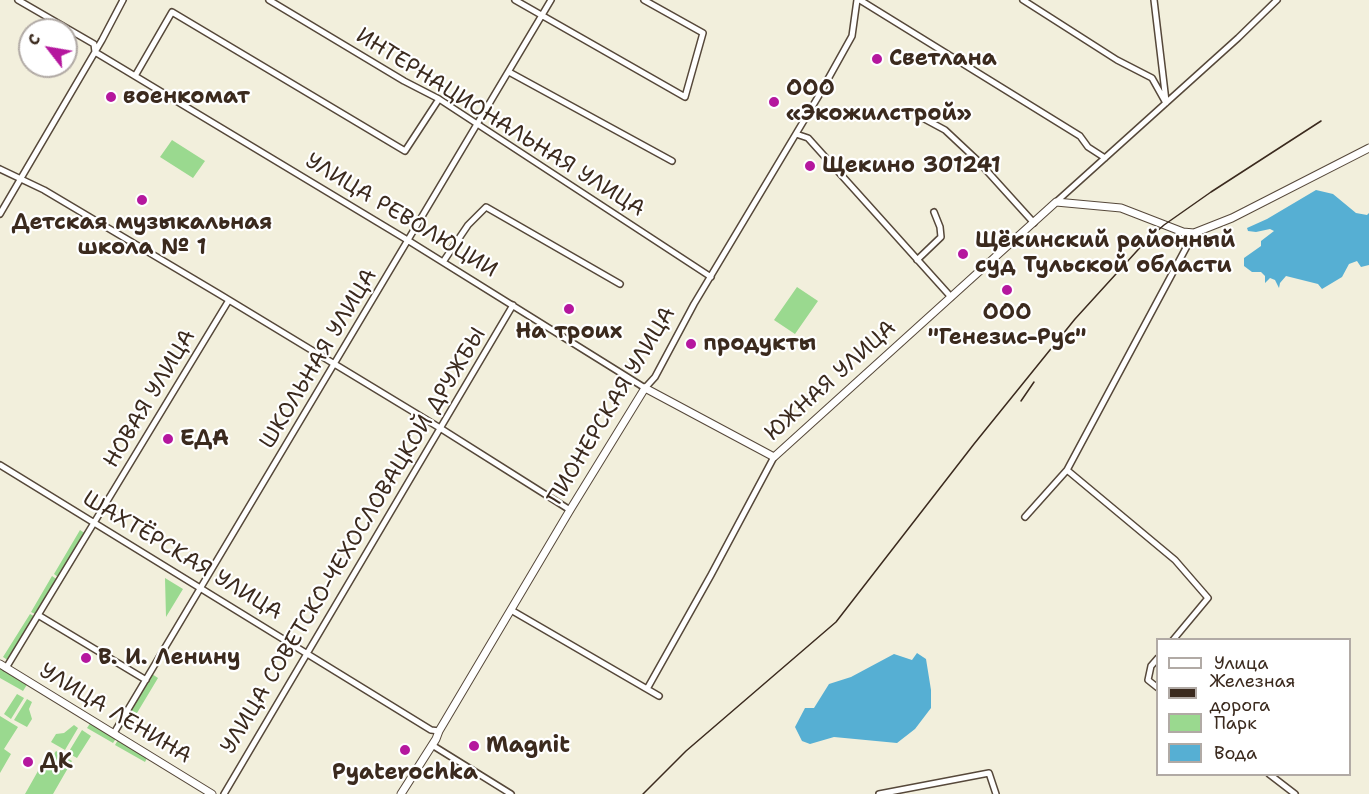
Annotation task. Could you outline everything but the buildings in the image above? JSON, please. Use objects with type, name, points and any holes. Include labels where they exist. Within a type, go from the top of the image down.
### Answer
[{"type":"street","name":"УЛИЦА РЕВОЛЮЦИИ","points":[[18,0],[94,44],[95,52],[443,262],[645,388],[774,457]]},
{"type":"street","points":[[0,214],[123,0]]},
{"type":"street","name":"ИНТЕРНАЦИОНАЛЬНАЯ УЛИЦА","points":[[269,0],[404,81],[439,99],[711,277]]},
{"type":"street","points":[[515,0],[684,98],[704,33],[644,0]]},
{"type":"street","name":"ШКОЛЬНАЯ УЛИЦА","points":[[114,733],[551,0]]},
{"type":"street","points":[[858,0],[1080,136],[1088,147],[1106,158]]},
{"type":"street","name":"ПИОНЕРСКАЯ УЛИЦА","points":[[401,794],[432,746],[570,510],[645,388],[655,377],[694,304],[796,134],[852,36],[858,0]]},
{"type":"street","points":[[1023,0],[1117,60],[1152,78],[1166,102]]},
{"type":"street","points":[[1154,0],[1166,102]]},
{"type":"street","points":[[1056,202],[1277,0]]},
{"type":"street","points":[[135,76],[172,12],[405,151],[439,99]]},
{"type":"street","points":[[509,72],[672,161]]},
{"type":"street","points":[[919,116],[945,130],[977,160],[1034,223]]},
{"type":"street","points":[[796,134],[808,138],[951,297]]},
{"type":"street","points":[[1056,202],[1121,208],[1183,232],[1194,233],[1232,218],[1369,148]]},
{"type":"street","points":[[0,168],[44,190],[229,300],[570,510]]},
{"type":"street","name":"ЮЖНАЯ УЛИЦА","points":[[647,689],[774,457],[1056,202]]},
{"type":"street","points":[[443,262],[468,225],[486,207],[620,284]]},
{"type":"street","points":[[917,260],[941,237],[934,212]]},
{"type":"street","points":[[1025,517],[1067,470],[1194,233]]},
{"type":"street","name":"НОВАЯ УЛИЦА","points":[[3,666],[96,522],[229,300]]},
{"type":"street","name":"УЛИЦА СОВЕТСКО-ЧЕХОСЛОВАЦКОЙ ДРУЖБЫ","points":[[224,794],[513,305]]},
{"type":"street","name":"ШАХТЁРСКАЯ УЛИЦА","points":[[0,465],[431,730],[439,732]]},
{"type":"street","points":[[1067,470],[1175,560],[1208,598],[1174,638]]},
{"type":"street","points":[[511,610],[659,696]]},
{"type":"street","points":[[38,615],[146,680]]},
{"type":"street","points":[[1156,660],[1150,666],[1148,680],[1156,686]]},
{"type":"street","name":"УЛИЦА ЛЕНИНА","points":[[3,666],[212,794]]},
{"type":"street","points":[[432,746],[511,794]]},
{"type":"street","points":[[879,794],[989,773],[996,794]]},
{"type":"street","points":[[1272,776],[1295,794]]},
{"type":"green space","points":[[172,140],[205,161],[193,178],[160,157]]},
{"type":"green space","points":[[797,287],[818,301],[795,334],[774,320]]},
{"type":"green space","points":[[80,530],[86,534],[59,578],[54,574]]},
{"type":"green space","points":[[52,576],[58,580],[37,615],[31,612]]},
{"type":"green space","points":[[165,578],[183,589],[166,617]]},
{"type":"green space","points":[[30,614],[36,617],[9,661],[3,657]]},
{"type":"green space","points":[[0,666],[28,683],[23,691],[0,678]]},
{"type":"green space","points":[[152,674],[158,678],[128,728],[120,726]]},
{"type":"green space","points":[[17,694],[24,698],[11,719],[4,714]]},
{"type":"green space","points":[[27,699],[32,702],[29,709],[32,719],[27,727],[14,720]]},
{"type":"green space","points":[[0,716],[18,727],[4,749],[11,754],[0,773]]},
{"type":"green space","points":[[91,722],[117,737],[113,743],[87,728]]},
{"type":"green space","points":[[74,725],[78,728],[65,750],[51,742],[56,734],[64,733]]},
{"type":"green space","points":[[82,730],[91,736],[77,758],[68,753]]},
{"type":"green space","points":[[119,738],[148,756],[145,762],[115,745]]},
{"type":"green space","points":[[56,751],[72,761],[53,794],[25,794],[38,771],[42,773]]},
{"type":"water","points":[[1316,190],[1333,194],[1356,213],[1367,215],[1369,213],[1369,265],[1361,267],[1357,261],[1349,264],[1342,277],[1322,289],[1318,284],[1286,276],[1279,288],[1275,280],[1270,278],[1265,283],[1265,276],[1261,272],[1252,272],[1244,266],[1244,258],[1261,246],[1261,241],[1274,231],[1270,229],[1256,232],[1248,231],[1247,228]]},
{"type":"water","points":[[917,653],[926,659],[931,690],[931,708],[915,729],[897,743],[834,737],[810,744],[802,741],[795,727],[805,708],[814,708],[829,684],[851,677],[894,654],[912,660]]},
{"type":"railway","points":[[643,794],[686,751],[836,622],[974,444],[1075,319],[1146,241],[1164,225],[1211,192],[1321,121]]},
{"type":"railway","points":[[1021,401],[1034,382]]},
{"type":"place","name":"Светлана","points":[[877,59]]},
{"type":"place","name":"военкомат","points":[[111,97]]},
{"type":"place","name":"ООО «Экожилстрой»","points":[[774,102]]},
{"type":"place","name":"Щекино 301241","points":[[810,166]]},
{"type":"place","name":"Детская музыкальная школа № 1","points":[[142,200]]},
{"type":"place","name":"Щёкинский районный суд Тульской области","points":[[963,254]]},
{"type":"place","name":"ООО \"Генезис-Рус\"","points":[[1007,290]]},
{"type":"place","name":"На троих","points":[[569,309]]},
{"type":"place","name":"продукты","points":[[691,344]]},
{"type":"place","name":"ЕДА","points":[[168,439]]},
{"type":"place","name":"В. И. Ленину","points":[[86,658]]},
{"type":"place","name":"Magnit","points":[[474,746]]},
{"type":"place","name":"Pyaterochka","points":[[405,750]]},
{"type":"place","name":"ДК","points":[[28,762]]}]
